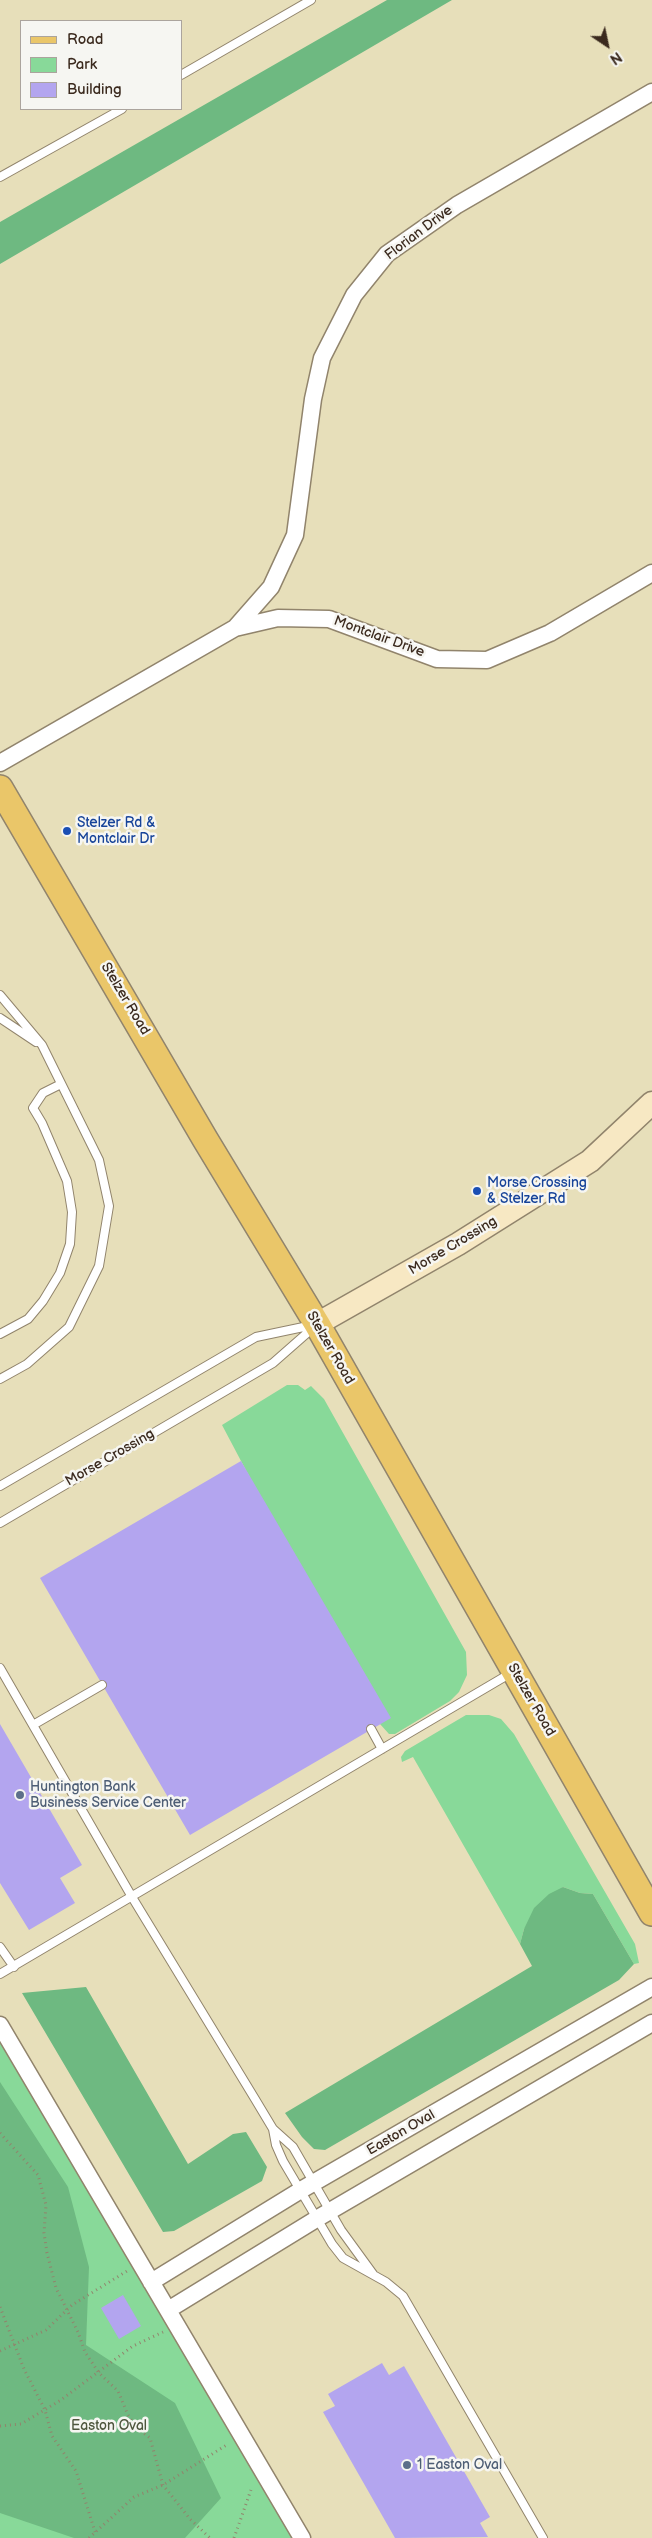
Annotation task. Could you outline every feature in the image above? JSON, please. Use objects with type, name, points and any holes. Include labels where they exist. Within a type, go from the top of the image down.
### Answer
[{"type":"main road","name":"Stelzer Road","points":[[0,788],[206,1140],[317,1324],[652,1913]]},
{"type":"main road","name":"Morse Crossing","points":[[317,1324],[458,1244],[590,1161],[652,1103]]},
{"type":"street","name":"Florian Drive","points":[[235,628],[271,587],[295,535],[313,399],[322,358],[354,295],[387,254],[457,205],[652,92]]},
{"type":"street","name":"Montclair Drive","points":[[0,763],[235,628],[278,618],[329,619],[437,659],[488,660],[550,633],[652,573]]},
{"type":"street","name":"Easton Oval","points":[[151,2282],[308,2186],[652,1987]]},
{"type":"street","points":[[168,2310],[325,2214],[652,2023]]},
{"type":"street","points":[[0,2025],[302,2538]]},
{"type":"lane","points":[[182,74],[311,0]]},
{"type":"lane","points":[[0,177],[120,110]]},
{"type":"lane","points":[[0,995],[42,1045],[98,1160],[109,1206],[99,1266],[69,1327],[27,1364],[0,1379]]},
{"type":"lane","points":[[0,1018],[42,1045]]},
{"type":"lane","points":[[0,1334],[28,1318],[43,1301],[60,1274],[70,1244],[72,1212],[67,1181],[42,1123],[33,1108],[43,1093],[61,1084]]},
{"type":"lane","name":"Morse Crossing","points":[[0,1486],[256,1337],[317,1324]]},
{"type":"lane","name":"Morse Crossing","points":[[0,1523],[273,1363],[317,1324]]},
{"type":"lane","points":[[0,1668],[132,1897],[273,2128],[293,2147],[308,2186],[325,2214],[343,2258],[373,2274],[403,2296],[543,2538]]},
{"type":"lane","points":[[0,1974],[514,1671]]},
{"type":"lane","points":[[33,1725],[102,1685]]},
{"type":"lane","points":[[371,1729],[382,1749]]},
{"type":"lane","points":[[0,1947],[14,1966]]},
{"type":"lane","points":[[273,2128],[276,2145],[283,2162],[308,2186],[325,2214],[346,2237],[373,2274]]},
{"type":"path","points":[[0,2133],[38,2175],[46,2205],[44,2233],[47,2253],[56,2288],[78,2332],[85,2352],[99,2373],[118,2391],[128,2415],[136,2427],[150,2438],[162,2485],[190,2519],[210,2538]]},
{"type":"path","points":[[0,2351],[46,2330],[66,2310],[140,2263]]},
{"type":"path","points":[[0,2307],[24,2370],[45,2410],[52,2436],[76,2471],[95,2532]]},
{"type":"path","points":[[0,2426],[22,2424],[99,2373],[140,2342],[178,2326]]},
{"type":"path","points":[[89,2538],[134,2497],[162,2485],[242,2435]]},
{"type":"path","points":[[234,2538],[260,2466]]},
{"type":"green space","points":[[387,0],[452,0],[0,264],[0,222]]},
{"type":"green space","points":[[287,1385],[298,1385],[305,1390],[311,1386],[324,1399],[466,1652],[467,1675],[459,1692],[450,1701],[395,1734],[389,1734],[380,1724],[222,1425]]},
{"type":"green space","points":[[466,1715],[489,1715],[501,1719],[514,1734],[635,1944],[639,1963],[634,1964],[593,1894],[580,1893],[563,1887],[524,1929],[520,1944],[413,1757],[402,1762],[401,1757],[405,1751]]},
{"type":"green space","points":[[563,1887],[580,1893],[593,1894],[634,1964],[619,1980],[325,2150],[314,2149],[302,2137],[285,2113],[532,1966],[520,1944],[524,1929],[534,1908],[549,1894]]},
{"type":"green space","points":[[86,1987],[188,2164],[233,2134],[246,2132],[267,2167],[262,2181],[174,2231],[163,2232],[22,1993]]},
{"type":"green space","name":"Easton Oval","points":[[0,2025],[302,2538],[0,2538]]},
{"type":"green space","name":"Easton Oval","points":[[0,2082],[68,2187],[89,2267],[86,2345],[175,2403],[221,2498],[185,2538],[74,2538],[0,2513]]},
{"type":"building","points":[[241,1461],[391,1718],[190,1835],[40,1578]]},
{"type":"building","name":"Huntington Bank Business Service Center","points":[[0,1724],[82,1865],[60,1878],[75,1903],[29,1930],[0,1883]]},
{"type":"building","points":[[123,2295],[141,2326],[119,2339],[101,2308]]},
{"type":"building","name":"1 Easton Oval","points":[[382,2363],[389,2375],[404,2366],[490,2517],[480,2523],[488,2537],[395,2538],[323,2412],[335,2406],[328,2394]]},
{"type":"place","name":"Stelzer Rd & Montclair Dr","points":[[67,831]]},
{"type":"place","name":"Morse Crossing & Stelzer Rd","points":[[477,1191]]},
{"type":"place","name":"Huntington Bank Business Service Center","points":[[20,1795]]},
{"type":"place","name":"1 Easton Oval","points":[[407,2465]]}]
